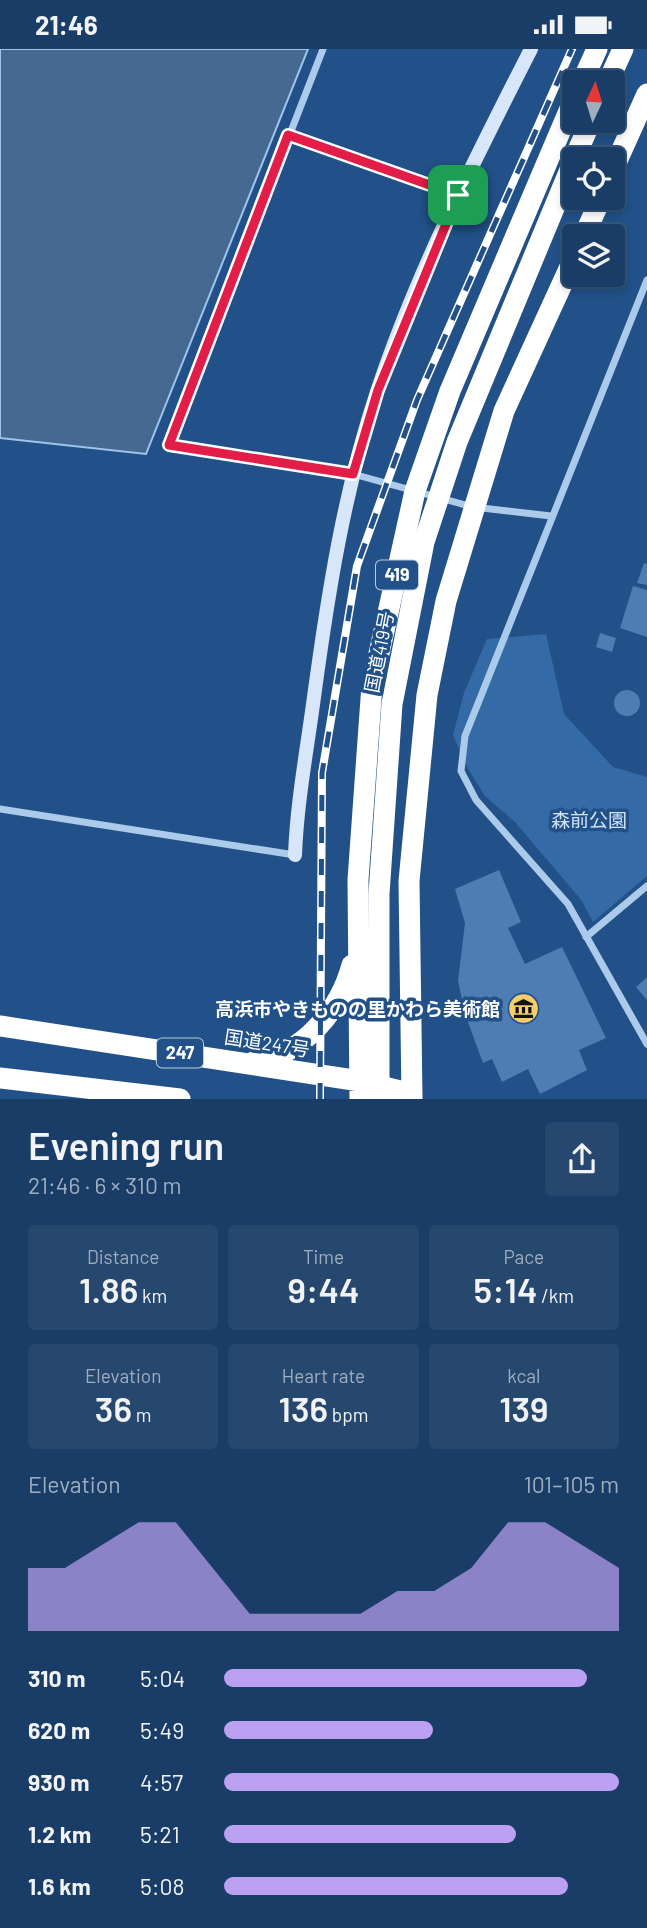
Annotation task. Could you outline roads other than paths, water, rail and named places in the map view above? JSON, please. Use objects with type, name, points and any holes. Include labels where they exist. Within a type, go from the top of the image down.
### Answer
[{"type":"highway","points":[[587,70],[597,49]]},
{"type":"highway","points":[[613,70],[623,49]]},
{"type":"highway","points":[[623,147],[647,94]]},
{"type":"highway","name":"419","points":[[360,1090],[358,880],[372,685],[415,491],[450,391],[562,127]]},
{"type":"highway","name":"国道419号","points":[[379,1098],[379,894],[392,704],[424,542],[467,417],[562,188]]},
{"type":"highway","points":[[412,1096],[409,881],[427,695],[446,601],[504,411],[562,284]]},
{"type":"highway","points":[[242,1063],[266,1060],[306,1041],[346,990],[359,939]]},
{"type":"highway","name":"国道247号","points":[[0,1026],[242,1063],[360,1090],[412,1096]]},
{"type":"highway","name":"247","points":[[0,1078],[180,1098]]},
{"type":"street","points":[[323,49],[169,445],[353,474],[473,507],[551,516]]},
{"type":"street","points":[[0,809],[295,855],[297,814],[324,625],[353,474],[378,390],[458,195],[531,49]]},
{"type":"street","points":[[288,135],[458,195]]},
{"type":"street","points":[[647,280],[465,736],[461,771],[476,800],[568,904],[647,1044]]},
{"type":"street","points":[[586,937],[647,886]]},
{"type":"railway","points":[[320,1099],[322,773],[357,566],[417,400],[572,49]]},
{"type":"place","name":"高浜市やきものの里かわら美術館","points":[[523,1009]]},
{"type":"park label","name":"森前公園","points":[[589,820]]}]
